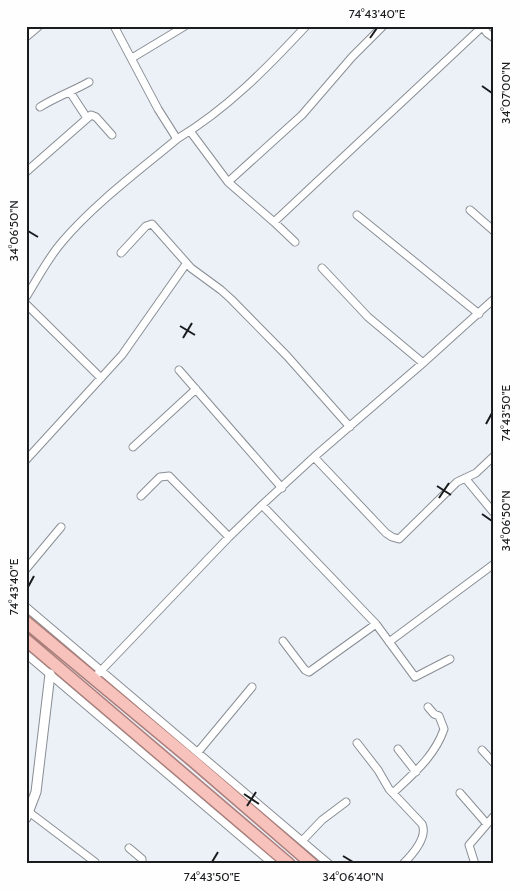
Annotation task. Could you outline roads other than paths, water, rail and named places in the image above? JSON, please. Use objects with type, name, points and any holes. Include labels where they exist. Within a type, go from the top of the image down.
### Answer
[{"type":"highway","points":[[26,622],[98,674],[312,864]]},
{"type":"highway","points":[[26,640],[167,767],[289,864]]},
{"type":"street","points":[[26,37],[39,26]]},
{"type":"street","points":[[114,26],[158,109],[178,139]]},
{"type":"street","points":[[132,58],[185,26]]},
{"type":"street","points":[[26,297],[53,254],[69,234],[106,198],[178,139],[242,91],[306,26]]},
{"type":"street","points":[[228,182],[302,115],[352,57],[383,26]]},
{"type":"street","points":[[274,222],[482,27],[494,38]]},
{"type":"street","points":[[40,107],[58,96],[89,82]]},
{"type":"street","points":[[70,92],[86,118]]},
{"type":"street","points":[[26,172],[91,115],[95,115],[112,135]]},
{"type":"street","points":[[190,131],[228,182],[295,242]]},
{"type":"street","points":[[470,210],[494,231]]},
{"type":"street","points":[[358,215],[479,314]]},
{"type":"street","points":[[120,253],[150,223],[155,226],[186,264],[226,294],[287,356],[350,426]]},
{"type":"street","points":[[26,460],[122,355],[186,264]]},
{"type":"street","points":[[322,268],[368,317],[423,363]]},
{"type":"street","points":[[98,674],[262,505],[494,299]]},
{"type":"street","points":[[26,304],[101,378]]},
{"type":"street","points":[[179,370],[282,488]]},
{"type":"street","points":[[133,447],[196,389]]},
{"type":"street","points":[[314,457],[386,533],[395,539],[402,537],[457,482],[476,473],[494,456]]},
{"type":"street","points":[[141,496],[160,477],[169,476],[229,537]]},
{"type":"street","points":[[465,478],[494,513]]},
{"type":"street","points":[[262,505],[376,624],[416,677],[450,659]]},
{"type":"street","points":[[26,569],[61,527]]},
{"type":"street","points":[[389,642],[494,564]]},
{"type":"street","points":[[26,607],[98,674],[198,752],[329,864]]},
{"type":"street","points":[[283,641],[305,670],[309,672],[376,624]]},
{"type":"street","points":[[26,654],[167,767],[273,864]]},
{"type":"street","points":[[50,674],[37,783],[28,815],[95,862]]},
{"type":"street","points":[[198,752],[252,687]]},
{"type":"street","points":[[393,793],[416,772],[439,744],[444,729],[439,716],[434,714],[428,707]]},
{"type":"street","points":[[357,743],[378,770],[389,789],[422,824],[424,830],[422,838],[411,856],[403,864]]},
{"type":"street","points":[[398,749],[416,772]]},
{"type":"street","points":[[482,750],[494,763]]},
{"type":"street","points":[[460,793],[487,824]]},
{"type":"street","points":[[302,841],[322,820],[346,802]]},
{"type":"street","points":[[475,864],[469,845],[494,816]]},
{"type":"street","points":[[129,848],[142,859],[142,864]]}]
